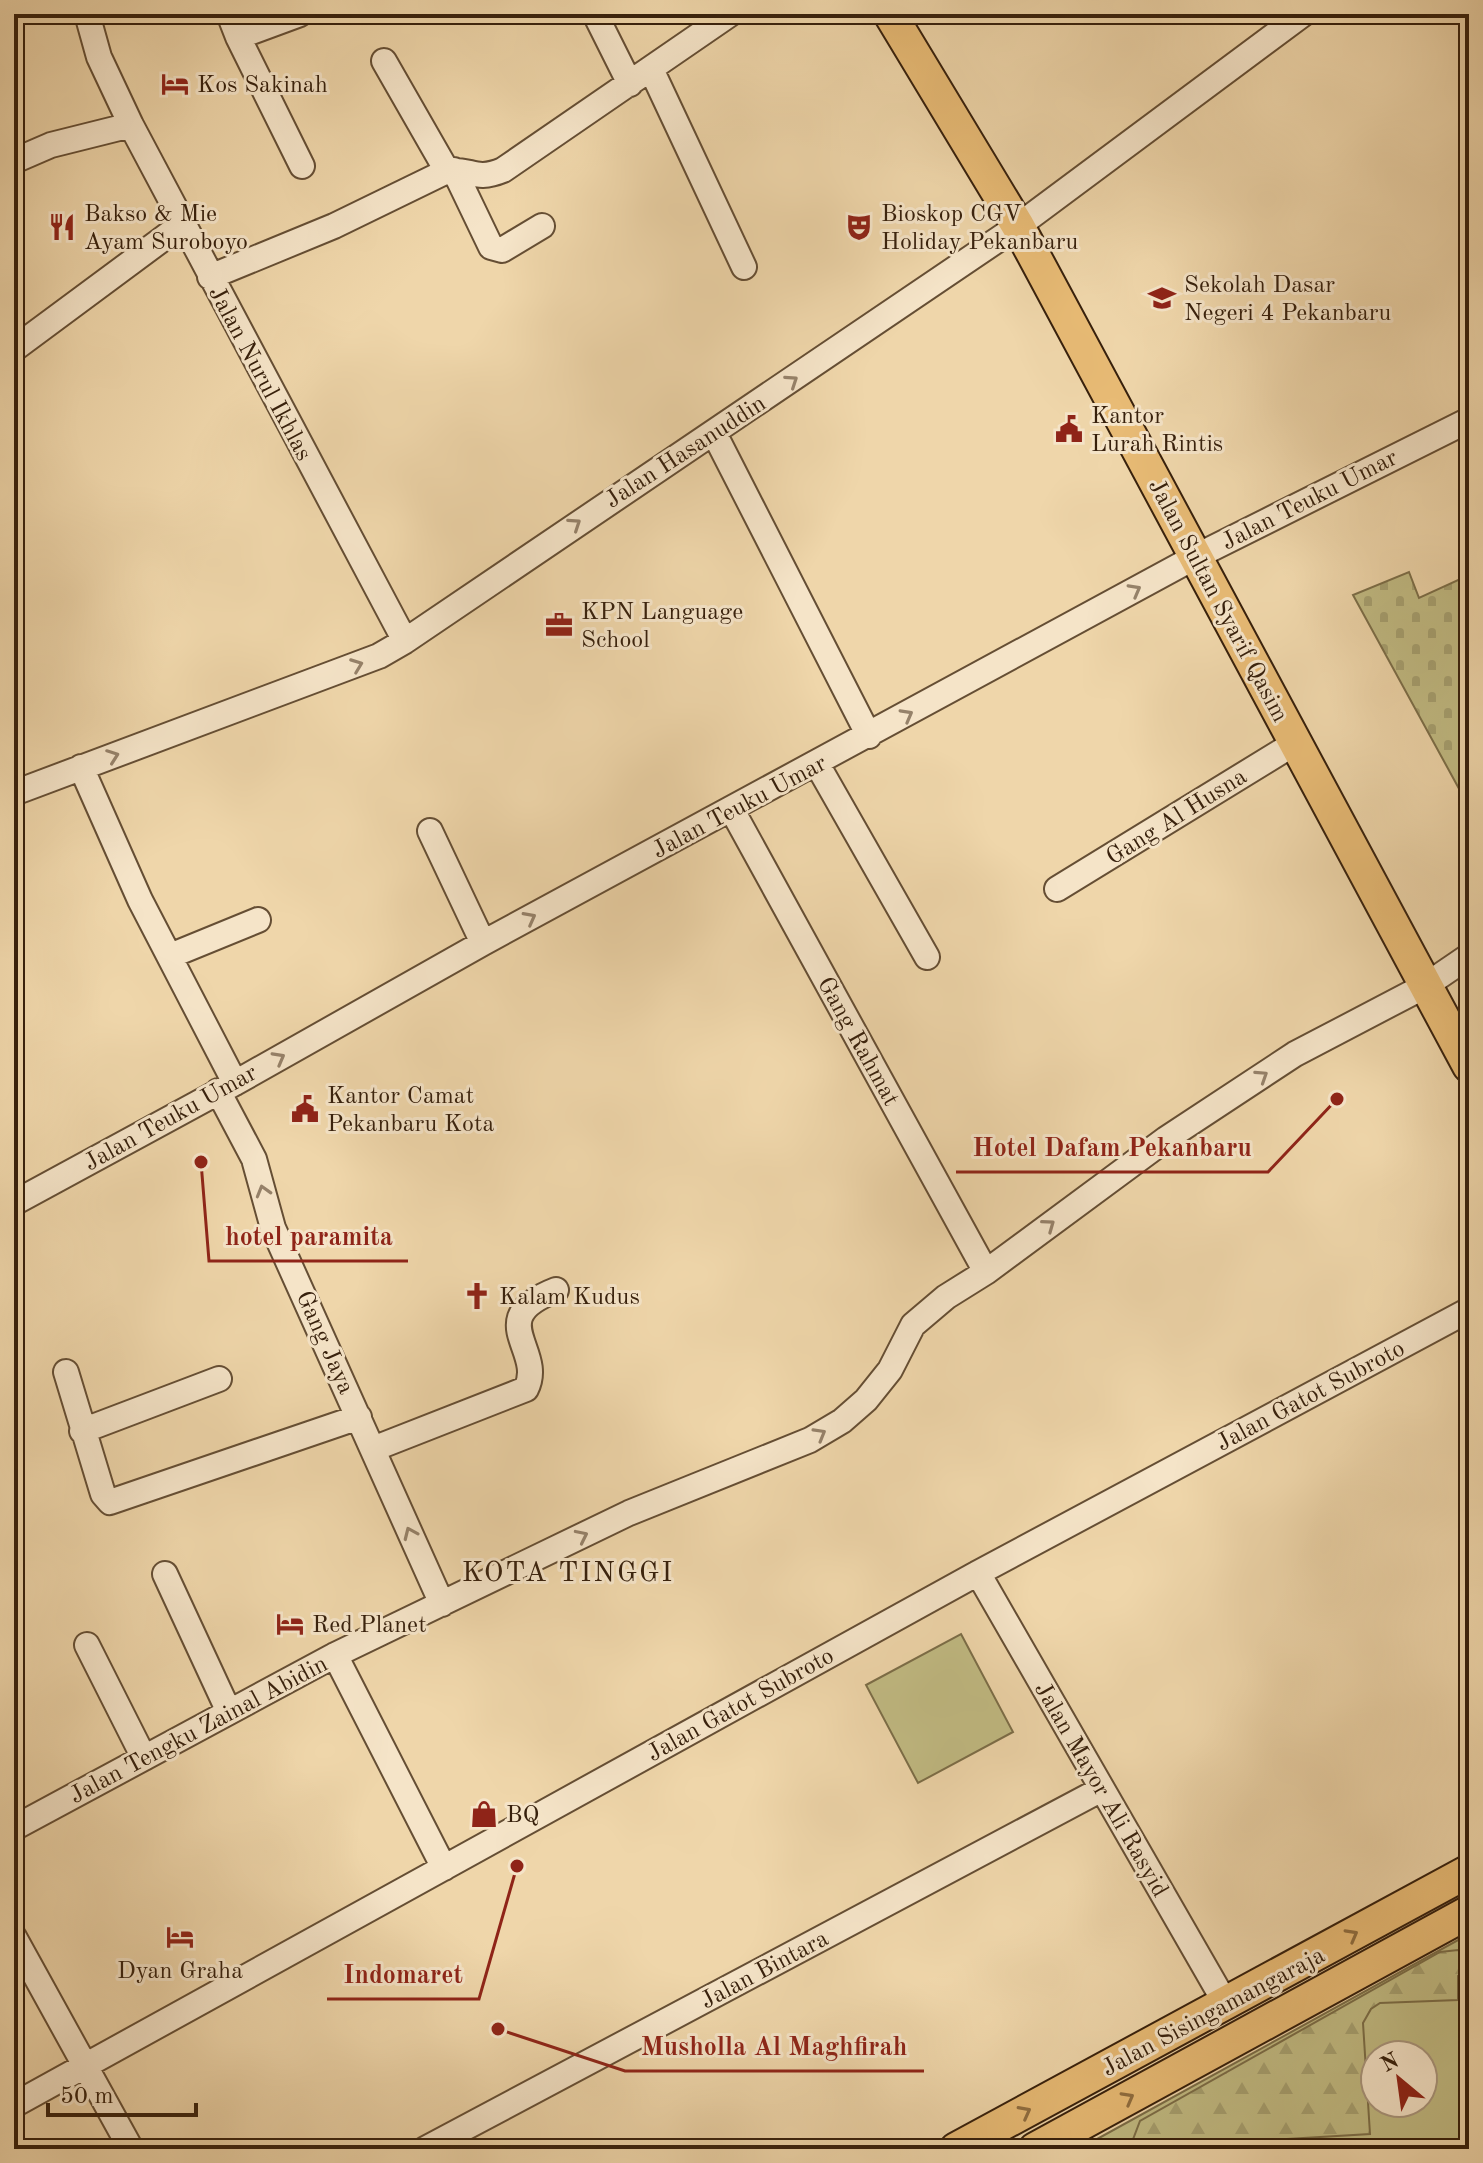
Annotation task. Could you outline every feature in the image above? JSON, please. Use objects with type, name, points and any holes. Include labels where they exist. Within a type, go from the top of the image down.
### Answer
[{"type":"main road","name":"Jalan Sultan Syarif Qasim","points":[[890,14],[1018,226],[1469,1066]]},
{"type":"main road","name":"Jalan Sisingamangaraja","points":[[956,2149],[1469,1871]]},
{"type":"main road","name":"Jalan Sisingamangaraja","points":[[1035,2149],[1469,1912]]},
{"type":"main road","points":[[1226,2004],[1294,2007]]},
{"type":"street","name":"Jalan Nurul Ikhlas","points":[[87,14],[99,57],[131,125],[405,641]]},
{"type":"street","points":[[300,14],[234,25],[302,166]]},
{"type":"street","points":[[595,14],[630,84]]},
{"type":"street","points":[[210,277],[334,226],[450,171],[482,177],[503,170],[730,14]]},
{"type":"street","name":"Jalan Hasanuddin","points":[[14,793],[379,656],[405,641],[1018,226],[1303,14]]},
{"type":"street","points":[[384,61],[491,247],[502,250],[542,226]]},
{"type":"street","points":[[651,69],[744,267]]},
{"type":"street","points":[[14,161],[51,145],[131,125]]},
{"type":"street","points":[[14,349],[184,223]]},
{"type":"street","name":"Jalan Teuku Umar","points":[[14,1203],[483,943],[1197,556],[1469,420]]},
{"type":"street","points":[[714,433],[869,736]]},
{"type":"street","name":"Gang Al Husna","points":[[1057,889],[1295,743]]},
{"type":"street","points":[[817,764],[927,957]]},
{"type":"street","name":"Gang Jaya","points":[[81,767],[140,900],[170,956],[227,1087],[254,1159],[273,1228],[442,1604]]},
{"type":"street","name":"Gang Rahmat","points":[[732,810],[986,1272]]},
{"type":"street","points":[[430,831],[483,943]]},
{"type":"street","points":[[170,956],[258,920]]},
{"type":"street","name":"Jalan Tengku Zainal Abidin","points":[[14,1828],[335,1655],[629,1513],[810,1440],[842,1421],[866,1400],[890,1370],[913,1325],[924,1313],[986,1272],[1166,1139],[1295,1054],[1425,986],[1469,956]]},
{"type":"street","points":[[373,1449],[526,1389],[531,1375],[518,1323],[525,1308],[538,1297],[556,1290]]},
{"type":"street","name":"Jalan Gatot Subroto","points":[[14,2105],[978,1573],[1469,1310]]},
{"type":"street","name":"Gang Jaya","points":[[66,1372],[104,1497],[114,1502],[359,1417]]},
{"type":"street","points":[[82,1431],[219,1379]]},
{"type":"street","name":"Jalan Mayor Ali Rasyid","points":[[978,1573],[1226,2004]]},
{"type":"street","points":[[165,1574],[229,1712]]},
{"type":"street","points":[[87,1645],[144,1758]]},
{"type":"street","points":[[335,1655],[444,1868]]},
{"type":"street","name":"Jalan Bintara","points":[[425,2149],[1102,1789]]},
{"type":"street","points":[[14,1937],[131,2149]]},
{"type":"green space","points":[[1409,572],[1419,598],[1469,575],[1469,807],[1353,595]]},
{"type":"green space","points":[[961,1634],[1013,1732],[918,1783],[866,1685]]},
{"type":"green space","points":[[1469,1934],[1469,2149],[1079,2149]]},
{"type":"green space","points":[[1458,1950],[1469,1955],[1469,1972],[1458,1976],[1458,2000],[1380,2003],[1371,2009],[1363,2023],[1364,2039],[1359,2039],[1359,2119],[1369,2119],[1370,2134],[1141,2148],[1132,2142],[1140,2121],[1440,1952]]},
{"type":"place","name":"Kos Sakinah","points":[[175,84]]},
{"type":"place","name":"Bakso & Mie Ayam Suroboyo","points":[[62,227]]},
{"type":"place","name":"Bioskop CGV Holiday Pekanbaru","points":[[859,227]]},
{"type":"place","name":"Sekolah Dasar Negeri 4 Pekanbaru","points":[[1162,298]]},
{"type":"place","name":"Kantor Lurah Rintis","points":[[1069,429]]},
{"type":"place","name":"KPN Language School","points":[[559,625]]},
{"type":"place","name":"Hotel Dafam Pekanbaru","points":[[1337,1099]]},
{"type":"place","name":"Kantor Camat Pekanbaru Kota","points":[[305,1109]]},
{"type":"place","name":"hotel paramita","points":[[201,1162]]},
{"type":"place","name":"Kalam Kudus","points":[[477,1296]]},
{"type":"place","name":"Red Planet","points":[[290,1624]]},
{"type":"place","name":"BQ","points":[[484,1814]]},
{"type":"place","name":"Indomaret","points":[[517,1866]]},
{"type":"place","name":"Dyan Graha","points":[[180,1937]]},
{"type":"place","name":"Musholla Al Maghfirah","points":[[498,2029]]},
{"type":"district","name":"KOTA TINGGI","points":[[568,1571]]}]
